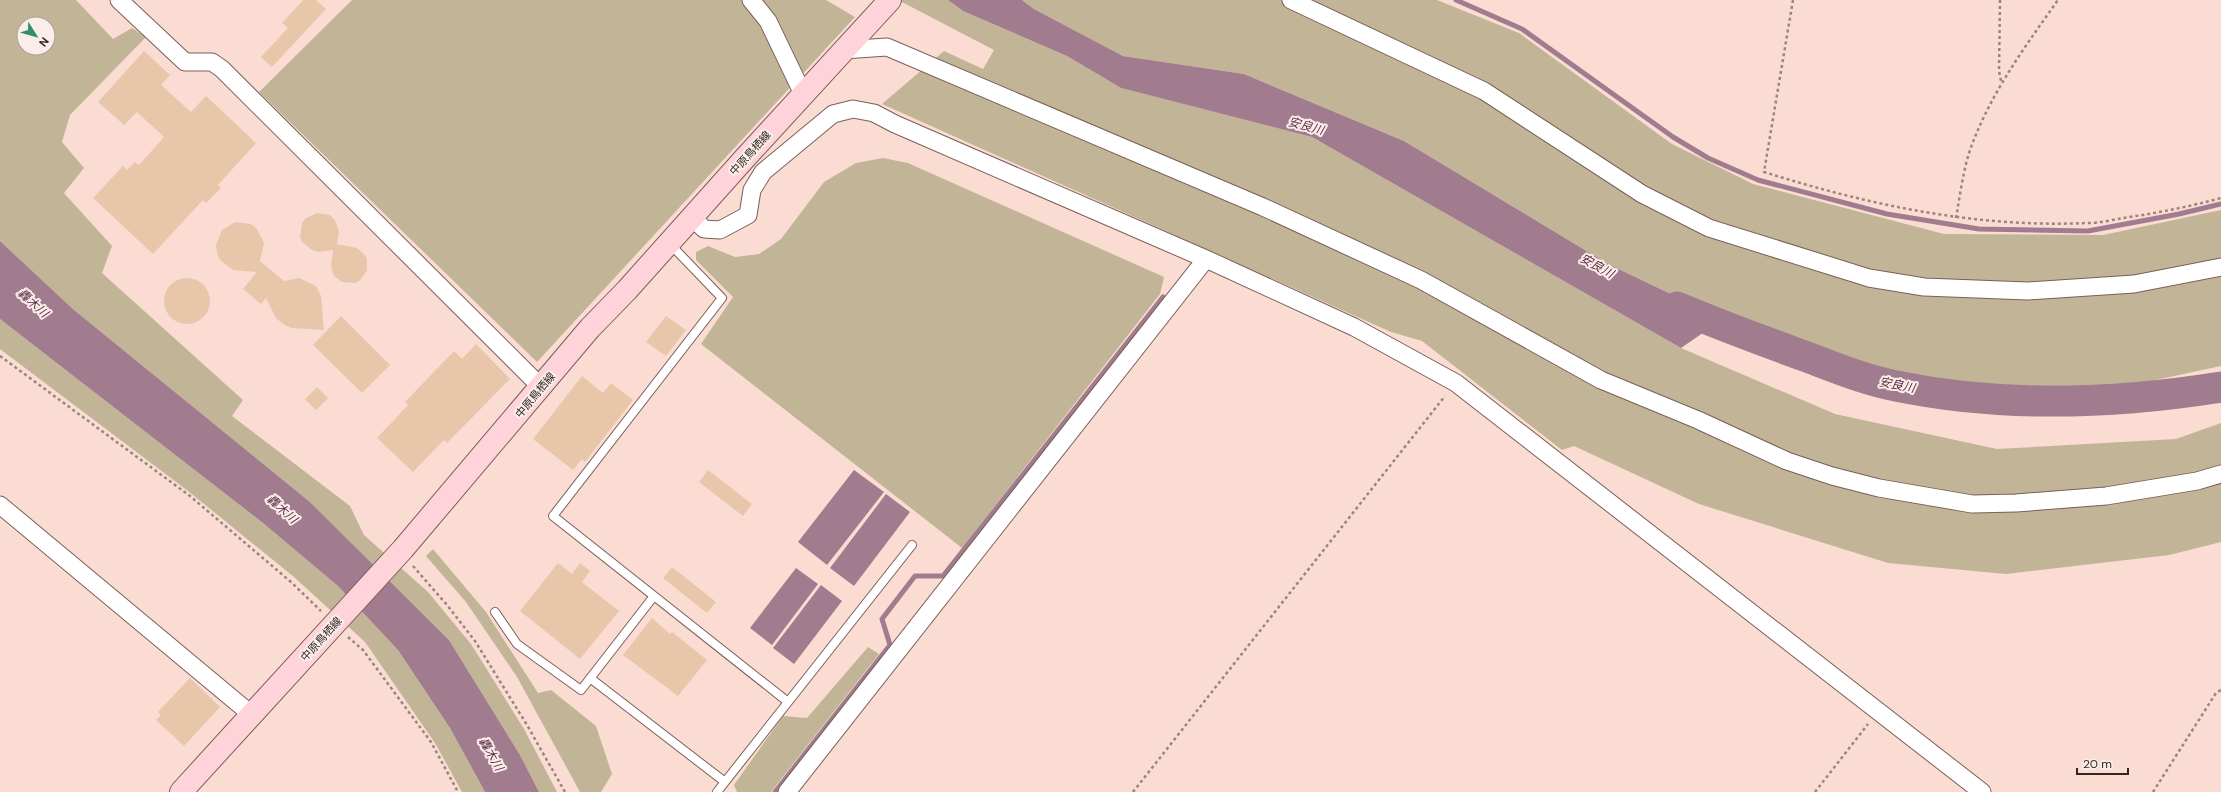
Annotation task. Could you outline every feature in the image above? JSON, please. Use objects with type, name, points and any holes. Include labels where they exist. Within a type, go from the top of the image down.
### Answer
[{"type":"main road","name":"中原鳥栖線","points":[[181,792],[400,553],[542,388],[590,328],[890,0]]},
{"type":"street","points":[[119,0],[185,62],[212,62],[222,69],[542,388]]},
{"type":"street","points":[[751,0],[768,21],[803,94]]},
{"type":"street","points":[[1291,0],[1484,91],[1642,194],[1709,228],[1869,278],[1924,287],[2028,291],[2134,284],[2221,267]]},
{"type":"street","points":[[843,50],[887,47],[1248,200],[1421,280],[1601,380],[1698,420],[1768,453],[1832,476],[1917,496],[1972,504],[2016,504],[2106,496],[2197,481],[2221,474]]},
{"type":"street","points":[[692,217],[704,229],[720,230],[748,215],[752,190],[763,172],[833,114],[853,109],[874,113],[895,124],[1206,259],[1354,327],[1456,383],[1982,792]]},
{"type":"street","points":[[787,792],[1206,259]]},
{"type":"street","points":[[0,506],[252,716]]},
{"type":"lane","points":[[669,243],[722,298],[553,516],[788,702]]},
{"type":"lane","points":[[717,792],[912,544]]},
{"type":"lane","points":[[495,612],[517,644],[581,690],[654,596]]},
{"type":"lane","points":[[590,678],[725,782]]},
{"type":"path","points":[[1793,0],[1764,172],[1824,191],[1895,208],[1956,218],[2021,224],[2089,223],[2176,210],[2221,198]]},
{"type":"path","points":[[2000,0],[1999,71],[2001,81]]},
{"type":"path","points":[[1956,218],[1970,150],[2001,81],[2058,0]]},
{"type":"path","points":[[0,356],[190,496],[338,621],[363,650],[422,729],[431,742],[458,792]]},
{"type":"path","points":[[1133,792],[1456,383]]},
{"type":"path","points":[[400,553],[447,605],[475,641],[527,725],[565,792]]},
{"type":"path","points":[[2153,792],[2216,693],[2221,690]]},
{"type":"path","points":[[1815,792],[1878,711]]},
{"type":"shaded area","points":[[0,0],[76,0],[113,39],[132,28],[146,37],[70,115],[62,142],[84,168],[64,193],[112,246],[102,273],[243,400],[232,416],[350,506],[364,535],[428,592],[471,644],[524,729],[557,792],[539,792],[520,755],[449,640],[310,502],[74,310],[0,241]]},
{"type":"shaded area","points":[[352,0],[826,0],[855,17],[537,362],[259,92]]},
{"type":"shaded area","points":[[898,0],[948,0],[963,11],[1067,56],[1121,88],[1312,137],[1681,348],[1835,414],[1997,449],[2176,439],[2221,423],[2221,542],[2169,555],[2006,574],[1888,563],[1699,504],[1574,446],[1562,450],[1422,341],[1391,332],[882,104],[944,51],[983,69],[994,50]]},
{"type":"shaded area","points":[[1022,0],[1437,0],[1519,33],[1672,144],[1753,184],[1944,234],[2103,235],[2221,210],[2221,366],[2095,393],[1882,375],[1723,319],[1608,264],[1404,141],[1244,74],[1123,56],[1034,9]]},
{"type":"shaded area","points":[[883,158],[908,163],[1164,277],[1160,294],[962,548],[701,344],[733,297],[696,260],[696,252],[708,246],[735,257],[759,254],[781,239],[824,182],[856,163]]},
{"type":"shaded area","points":[[0,319],[263,523],[338,586],[398,650],[450,728],[485,792],[462,792],[435,743],[365,642],[294,577],[188,491],[0,349]]},
{"type":"shaded area","points":[[433,549],[486,612],[538,693],[551,690],[596,726],[612,774],[601,792],[580,792],[517,677],[466,602],[426,556]]},
{"type":"shaded area","points":[[868,647],[879,654],[771,792],[737,792],[734,785],[783,716],[807,718]]},
{"type":"water","points":[[948,0],[1022,0],[1034,9],[1123,56],[1244,74],[1404,141],[1608,264],[1723,319],[1681,348],[1312,137],[1121,88],[1067,56],[963,11]]},
{"type":"water","name":"轟木川","points":[[0,241],[74,310],[310,502],[449,640],[520,755],[539,792],[485,792],[450,728],[398,650],[338,586],[263,523],[0,319]]},
{"type":"water","points":[[854,470],[884,492],[827,565],[798,542]]},
{"type":"water","points":[[886,494],[910,512],[854,586],[830,568]]},
{"type":"water","points":[[796,568],[818,584],[772,645],[750,628]]},
{"type":"water","points":[[821,585],[842,601],[794,664],[773,648]]},
{"type":"building","points":[[303,0],[316,0],[326,9],[272,67],[261,57],[288,28],[282,23]]},
{"type":"building","points":[[144,51],[170,75],[161,85],[191,112],[206,96],[256,143],[218,185],[221,188],[206,203],[203,200],[153,254],[93,198],[123,166],[127,170],[135,162],[139,165],[164,137],[137,112],[124,125],[98,102]]},
{"type":"building","points":[[317,213],[330,215],[335,220],[339,232],[337,244],[357,248],[365,255],[367,260],[367,271],[360,280],[355,283],[342,282],[334,276],[331,267],[333,250],[318,252],[312,250],[302,242],[300,236],[302,223],[306,218]]},
{"type":"building","points":[[235,222],[251,224],[257,229],[264,243],[260,261],[284,281],[299,278],[316,286],[321,296],[324,330],[291,328],[283,324],[276,318],[266,298],[261,304],[243,289],[257,272],[233,270],[220,260],[216,245],[222,230]]},
{"type":"building","points":[[187,278],[200,282],[206,288],[210,301],[206,314],[200,320],[187,324],[174,320],[168,314],[164,301],[168,288],[174,282]]},
{"type":"building","points":[[341,316],[390,365],[362,393],[313,345]]},
{"type":"building","points":[[666,316],[686,330],[666,356],[646,342]]},
{"type":"building","points":[[476,344],[510,379],[447,443],[444,440],[413,472],[377,438],[408,405],[405,402],[454,351],[462,359]]},
{"type":"building","points":[[582,376],[603,393],[611,383],[633,400],[585,462],[582,459],[573,470],[533,439]]},
{"type":"building","points":[[317,387],[328,398],[316,410],[305,399]]},
{"type":"building","points":[[708,470],[752,504],[743,516],[699,482]]},
{"type":"building","points":[[558,563],[572,574],[580,563],[590,571],[582,582],[619,611],[580,659],[520,611]]},
{"type":"building","points":[[672,567],[716,602],[707,613],[663,578]]},
{"type":"building","points":[[652,618],[670,634],[672,632],[707,660],[678,696],[623,655]]},
{"type":"building","points":[[190,678],[220,707],[184,746],[156,720],[161,715],[158,712]]},
{"type":"waterway","points":[[1456,0],[1522,29],[1673,137],[1708,158],[1758,180],[1887,214],[1979,229],[2088,231],[2179,214],[2221,204]]},
{"type":"waterway","points":[[775,792],[890,645],[882,619],[915,576],[943,576],[1163,297]]},
{"type":"waterway","name":"安良川","points":[[1677,307],[1742,333],[1862,377],[1896,386],[1936,393],[1977,398],[2058,401],[2140,397],[2221,387]]}]
